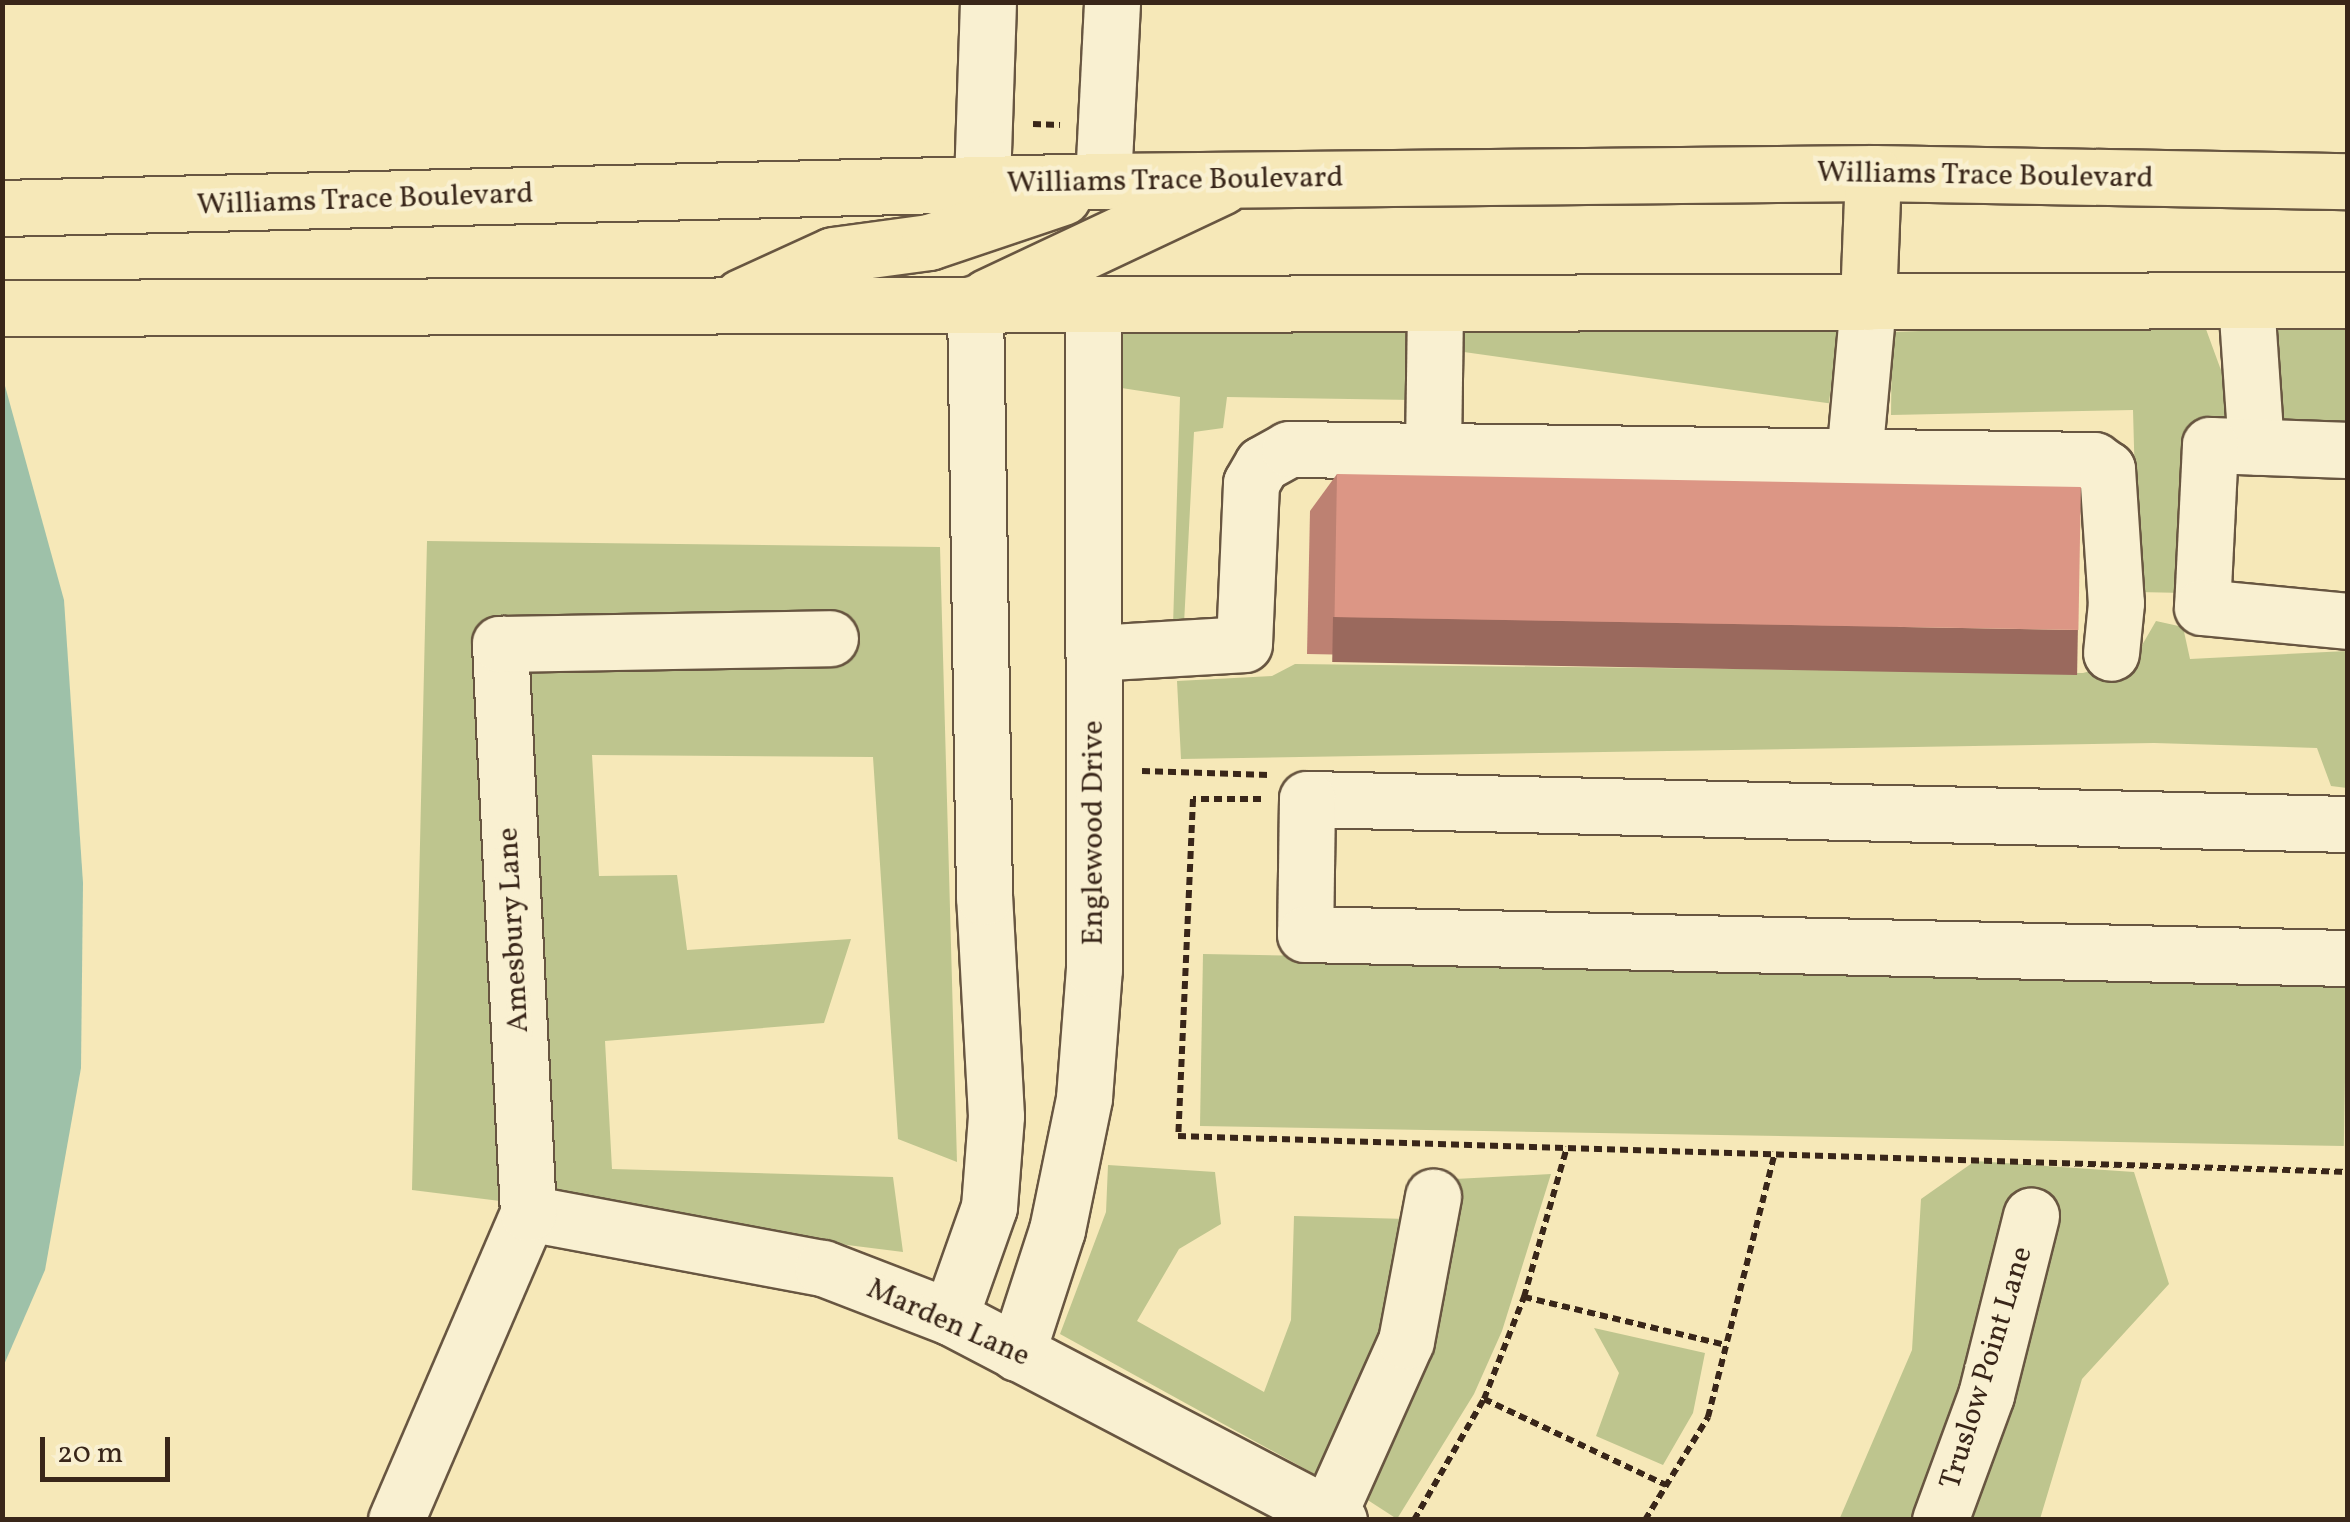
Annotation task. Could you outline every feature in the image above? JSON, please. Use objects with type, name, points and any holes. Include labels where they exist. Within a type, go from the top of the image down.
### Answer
[{"type":"main road","name":"Williams Trace Boulevard","points":[[2,208],[1238,180],[1873,173],[2348,181]]},
{"type":"main road","points":[[1868,302],[1873,173]]},
{"type":"main road","points":[[975,303],[1238,180]]},
{"type":"main road","points":[[728,303],[833,255],[929,242],[1103,182]]},
{"type":"main road","points":[[2,308],[2348,300]]},
{"type":"street","points":[[982,183],[988,2]]},
{"type":"street","points":[[1103,182],[1112,2]]},
{"type":"street","points":[[2246,300],[2256,447]]},
{"type":"street","points":[[1854,457],[1868,302]]},
{"type":"street","points":[[950,1317],[989,1207],[996,1116],[984,897],[975,303]]},
{"type":"street","name":"Englewood Drive","points":[[1017,1352],[1057,1230],[1084,1098],[1094,969],[1094,304]]},
{"type":"street","points":[[1433,450],[1435,304]]},
{"type":"street","points":[[2348,450],[2210,446],[2202,606],[2348,621]]},
{"type":"street","points":[[1094,653],[1244,644],[1251,483],[1277,453],[1433,450],[2102,462],[2116,603],[2111,653]]},
{"type":"street","name":"Amesbury Lane","points":[[396,1520],[528,1213],[500,644],[830,638]]},
{"type":"street","points":[[2348,824],[1307,800],[1305,934],[2348,958]]},
{"type":"street","points":[[1334,1516],[1406,1342],[1433,1196]]},
{"type":"street","name":"Marden Lane","points":[[528,1213],[822,1268],[950,1317],[1334,1516]]},
{"type":"street","name":"Truslow Point Lane","points":[[1940,1520],[1986,1394],[2032,1216]]},
{"type":"path","points":[[1032,124],[1066,125]]},
{"type":"path","points":[[1307,800],[1192,800],[1178,1136],[2348,1172]]},
{"type":"path","points":[[1414,1520],[1484,1400],[1524,1296],[1567,1147]]},
{"type":"path","points":[[1645,1520],[1708,1417],[1775,1152]]},
{"type":"path","points":[[1524,1296],[1726,1345]]},
{"type":"path","points":[[1484,1400],[1666,1485]]},
{"type":"shaded area","points":[[1462,278],[1839,331],[1829,403],[1452,350]]},
{"type":"shaded area","points":[[2260,312],[2347,312],[2347,437],[2271,433]]},
{"type":"shaded area","points":[[1418,317],[1413,400],[1227,397],[1223,428],[1194,432],[1184,624],[1173,626],[1180,397],[1115,387],[1119,325]]},
{"type":"shaded area","points":[[2203,321],[2233,403],[2185,593],[2138,592],[2133,410],[1891,415],[1892,332]]},
{"type":"shaded area","points":[[2,375],[64,600],[83,883],[81,1068],[45,1270],[3,1367]]},
{"type":"shaded area","points":[[427,541],[940,547],[957,1162],[898,1139],[873,757],[592,755],[599,876],[677,875],[687,950],[851,939],[824,1023],[605,1041],[612,1169],[893,1177],[903,1252],[412,1190]]},
{"type":"shaded area","points":[[2156,621],[2183,627],[2190,659],[2347,651],[2347,788],[2331,786],[2317,748],[2154,743],[1181,759],[1177,681],[1272,676],[1295,664],[2083,673],[2134,659]]},
{"type":"shaded area","points":[[1203,954],[2347,974],[2344,1146],[1200,1126]]},
{"type":"shaded area","points":[[1975,1161],[2134,1172],[2169,1284],[2082,1379],[2040,1519],[1839,1520],[1912,1350],[1921,1199]]},
{"type":"shaded area","points":[[1108,1165],[1215,1172],[1221,1224],[1179,1249],[1137,1321],[1264,1392],[1291,1320],[1294,1216],[1408,1219],[1382,1334],[1318,1476],[1060,1334],[1106,1212]]},
{"type":"shaded area","points":[[1551,1174],[1502,1331],[1474,1394],[1397,1519],[1363,1497],[1425,1368],[1455,1179]]},
{"type":"shaded area","points":[[1594,1328],[1705,1353],[1693,1413],[1663,1465],[1596,1436],[1619,1373]]},
{"type":"building","points":[[1337,474],[2081,487],[2078,630],[1335,617]]}]
